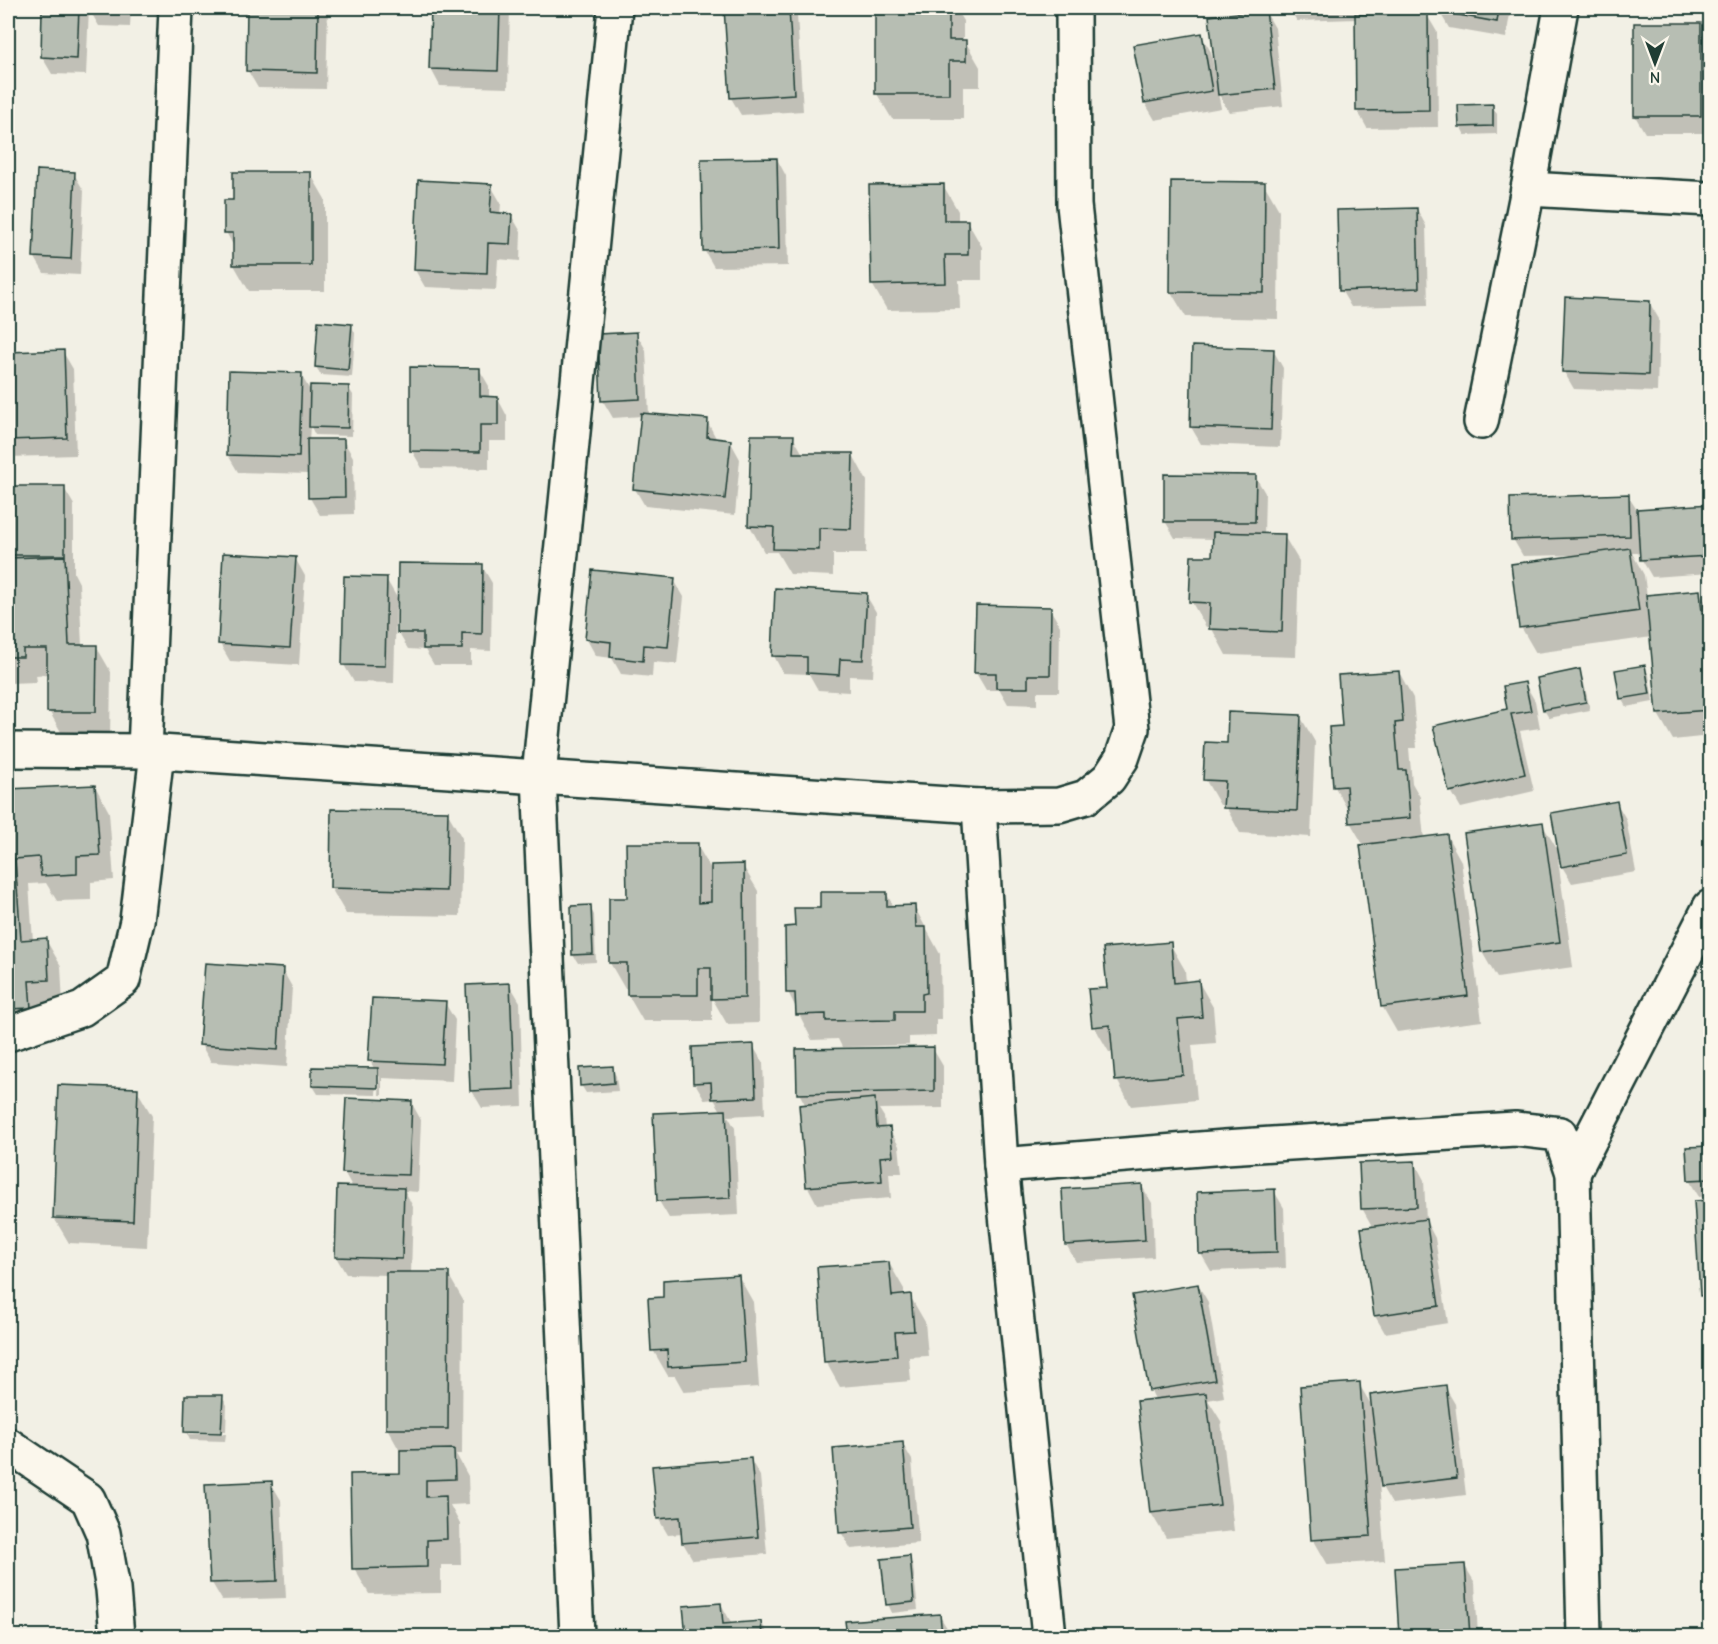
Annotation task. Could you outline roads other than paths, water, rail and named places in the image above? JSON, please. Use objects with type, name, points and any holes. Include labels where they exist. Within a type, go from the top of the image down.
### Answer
[{"type":"street","points":[[8,1034],[82,1009],[123,980],[137,921],[151,752],[176,8]]},
{"type":"street","points":[[577,1636],[539,776],[615,8]]},
{"type":"street","points":[[8,750],[151,752],[979,806],[1059,805],[1086,797],[1109,778],[1122,758],[1132,729],[1074,205],[1073,8]]},
{"type":"street","points":[[1481,422],[1528,189],[1561,8]]},
{"type":"street","points":[[1528,189],[1710,199]]},
{"type":"street","points":[[979,806],[1001,1165],[1049,1636]]},
{"type":"street","points":[[1573,1173],[1710,907]]},
{"type":"street","points":[[1001,1165],[1224,1146],[1515,1129],[1560,1134],[1573,1173],[1584,1636]]},
{"type":"street","points":[[8,1445],[88,1499],[103,1533],[113,1589],[117,1636]]}]
